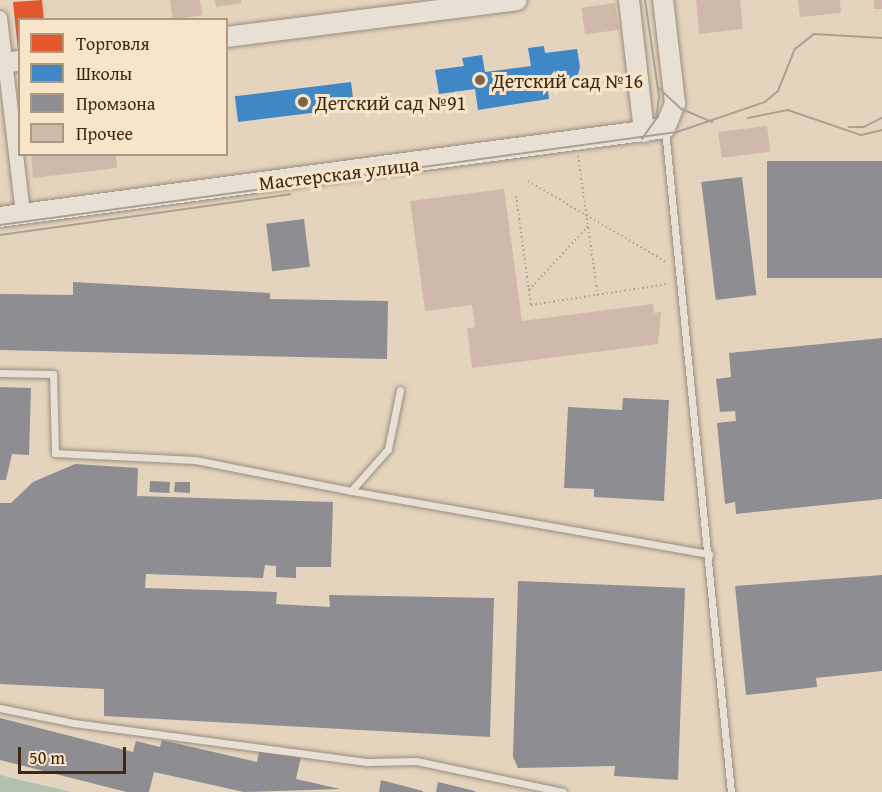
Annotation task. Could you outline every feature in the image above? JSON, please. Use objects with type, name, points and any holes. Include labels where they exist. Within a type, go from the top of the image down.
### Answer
[{"type":"main road","points":[[228,37],[518,0]]},
{"type":"main road","points":[[629,0],[644,132]]},
{"type":"main road","points":[[663,0],[669,124]]},
{"type":"main road","name":"Мастерская улица","points":[[0,217],[578,142],[644,132],[669,124]]},
{"type":"street","points":[[0,18],[8,62],[23,214]]},
{"type":"lane","points":[[669,124],[678,282],[710,554],[731,792]]},
{"type":"lane","points":[[0,373],[53,374],[55,453],[195,460],[710,554]]},
{"type":"lane","points":[[351,490],[388,449],[400,390]]},
{"type":"lane","points":[[0,708],[74,723],[368,762],[416,761],[563,792]]},
{"type":"path","points":[[578,142],[598,296]]},
{"type":"path","points":[[528,181],[677,268]]},
{"type":"path","points":[[516,196],[531,305],[678,282]]},
{"type":"path","points":[[529,290],[588,226]]},
{"type":"shaded area","points":[[0,775],[71,792],[0,792]]},
{"type":"building: Торговля","points":[[42,0],[44,18],[18,18],[18,50],[13,2]]},
{"type":"building: Школы","points":[[544,46],[545,53],[577,49],[580,67],[577,78],[547,83],[549,99],[478,110],[475,89],[439,94],[435,70],[464,66],[462,58],[482,55],[485,72],[531,66],[528,48]]},
{"type":"building: Школы","points":[[351,82],[354,108],[238,122],[235,96]]},
{"type":"building: Промзона","points":[[767,161],[882,161],[882,278],[767,278]]},
{"type":"building: Промзона","points":[[742,177],[757,295],[716,300],[701,182]]},
{"type":"building: Промзона","points":[[304,219],[310,267],[272,271],[266,224]]},
{"type":"building: Промзона","points":[[73,282],[270,293],[270,299],[388,301],[387,359],[0,350],[0,294],[73,295]]},
{"type":"building: Промзона","points":[[882,338],[882,499],[736,514],[735,502],[725,504],[717,423],[736,421],[735,411],[720,412],[716,379],[731,377],[729,353]]},
{"type":"building: Промзона","points":[[0,387],[31,388],[29,455],[12,454],[6,480],[0,480]]},
{"type":"building: Промзона","points":[[623,398],[669,400],[664,501],[594,497],[594,489],[564,488],[568,407],[622,410]]},
{"type":"building: Промзона","points":[[75,464],[138,468],[137,496],[333,502],[331,567],[296,567],[296,578],[276,577],[276,566],[265,565],[263,578],[146,574],[145,588],[277,592],[276,604],[330,607],[329,595],[494,598],[490,737],[104,716],[104,689],[0,684],[0,503],[11,503],[33,482]]},
{"type":"building: Промзона","points":[[150,481],[170,482],[169,493],[149,492]]},
{"type":"building: Промзона","points":[[175,482],[190,482],[190,493],[174,492]]},
{"type":"building: Промзона","points":[[882,575],[882,671],[816,678],[817,687],[746,695],[735,586]]},
{"type":"building: Промзона","points":[[518,581],[685,588],[678,780],[614,776],[615,766],[518,768],[513,757]]},
{"type":"building: Промзона","points":[[0,718],[133,752],[136,741],[160,747],[162,740],[257,762],[260,748],[301,757],[296,779],[340,789],[244,792],[154,772],[149,792],[127,792],[0,760]]},
{"type":"building: Промзона","points":[[381,780],[423,791],[423,792],[379,792]]},
{"type":"building: Промзона","points":[[438,782],[475,791],[475,792],[436,792]]},
{"type":"building: Прочее","points":[[170,0],[200,0],[202,15],[173,18]]},
{"type":"building: Прочее","points":[[215,0],[241,0],[241,3],[216,7]]},
{"type":"building: Прочее","points":[[696,0],[740,0],[743,29],[699,34]]},
{"type":"building: Прочее","points":[[798,0],[840,0],[841,13],[800,17]]},
{"type":"building: Прочее","points":[[874,0],[882,0],[882,9],[874,9]]},
{"type":"building: Прочее","points":[[615,3],[619,30],[585,34],[581,8]]},
{"type":"building: Прочее","points":[[767,126],[770,152],[722,158],[718,132]]},
{"type":"building: Прочее","points":[[31,156],[116,156],[117,168],[33,178]]},
{"type":"building: Прочее","points":[[504,189],[522,321],[653,304],[654,313],[661,312],[658,344],[472,368],[467,328],[475,327],[472,305],[425,311],[410,201]]},
{"type":"tram line","points":[[642,139],[656,119],[659,97],[645,0]]},
{"type":"tram line","points":[[0,225],[677,132],[765,102],[778,91],[795,49],[814,34],[882,38]]},
{"type":"tram line","points":[[658,87],[682,109],[712,122]]},
{"type":"tram line","points":[[748,118],[788,110],[861,135],[882,130]]},
{"type":"tram line","points":[[849,127],[864,127],[882,118]]},
{"type":"tram line","points":[[0,235],[290,194]]},
{"type":"place","name":"Детский сад №16","points":[[480,80]]},
{"type":"place","name":"Детский сад №91","points":[[303,102]]}]
